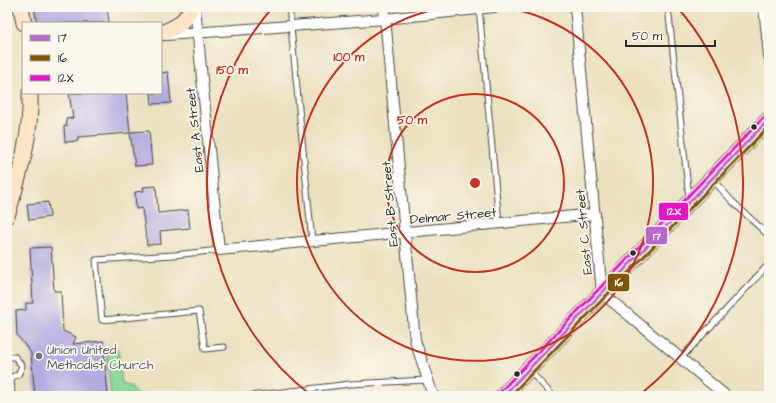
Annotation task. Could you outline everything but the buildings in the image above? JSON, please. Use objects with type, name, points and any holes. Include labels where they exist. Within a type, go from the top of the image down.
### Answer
[{"type":"street","points":[[21,7],[24,22]]},
{"type":"street","points":[[162,34],[177,27],[183,21],[190,7]]},
{"type":"street","name":"East A Street","points":[[195,7],[219,250]]},
{"type":"street","name":"East B Street","points":[[384,7],[415,340],[433,396]]},
{"type":"street","points":[[162,34],[385,20],[495,7]]},
{"type":"street","name":"East C Street","points":[[575,7],[602,292]]},
{"type":"street","points":[[764,7],[769,56]]},
{"type":"street","points":[[7,216],[23,163],[30,94]]},
{"type":"street","points":[[503,396],[769,119]]},
{"type":"street","name":"Delmar Street","points":[[219,250],[595,214]]},
{"type":"street","points":[[602,292],[726,396]]},
{"type":"lane","points":[[289,7],[312,241]]},
{"type":"lane","points":[[668,7],[690,201]]},
{"type":"lane","points":[[479,8],[499,224]]},
{"type":"lane","points":[[711,179],[769,236]]},
{"type":"lane","points":[[219,250],[174,255],[96,260],[102,320],[199,311],[205,349],[224,347]]},
{"type":"lane","points":[[681,358],[769,264]]},
{"type":"lane","points":[[7,357],[16,357],[22,366],[18,375],[9,377],[12,396]]},
{"type":"lane","points":[[529,369],[553,396]]},
{"type":"lane","points":[[249,396],[350,384],[427,380]]},
{"type":"green space","points":[[118,349],[122,384],[130,386],[139,396],[111,396],[106,350]]},
{"type":"transit line","name":"12X","points":[[499,393],[765,116]]},
{"type":"transit line","name":"17","points":[[503,396],[769,119]]},
{"type":"transit line","name":"16","points":[[510,396],[769,126]]},
{"type":"place","name":"Union United Methodist Church","points":[[39,356]]}]
